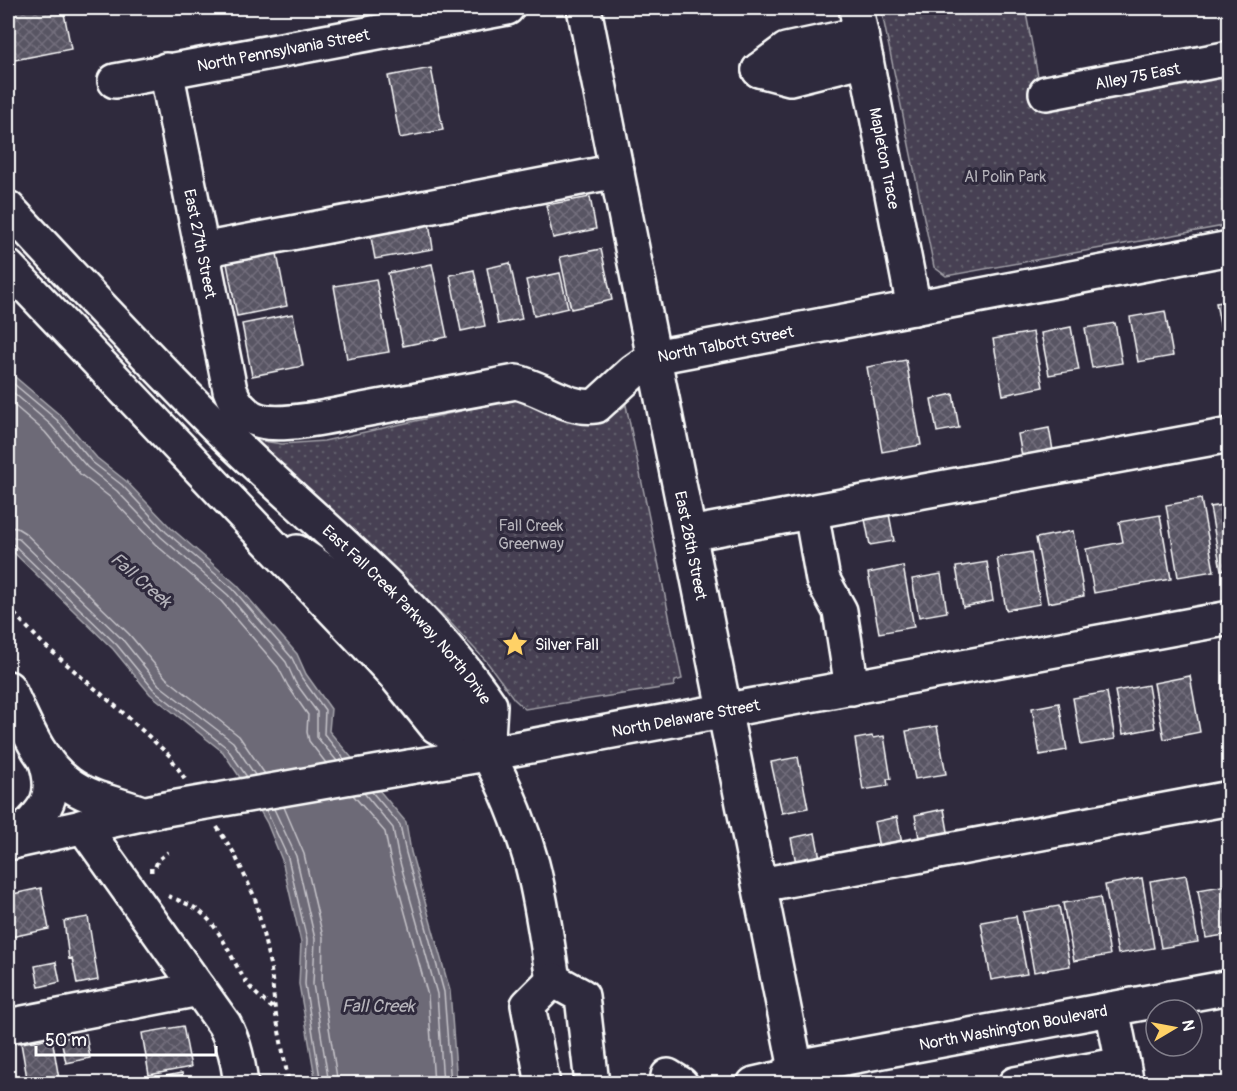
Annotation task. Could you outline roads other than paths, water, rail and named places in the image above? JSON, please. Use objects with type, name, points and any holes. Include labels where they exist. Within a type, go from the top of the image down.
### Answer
[{"type":"street","name":"North Pennsylvania Street","points":[[115,81],[507,8]]},
{"type":"street","name":"East 28th Street","points":[[584,8],[798,1075]]},
{"type":"street","name":"Mapleton Trace","points":[[861,34],[914,308]]},
{"type":"street","name":"Alley 75 East","points":[[1046,93],[1230,58]]},
{"type":"street","name":"East 27th Street","points":[[166,70],[230,390],[234,401],[244,412]]},
{"type":"street","points":[[202,250],[617,171]]},
{"type":"street","name":"East Fall Creek Parkway, North Drive","points":[[8,208],[224,433],[416,613],[450,651],[490,705],[487,754]]},
{"type":"street","name":"North Talbott Street","points":[[244,412],[262,422],[273,423],[309,419],[516,382],[528,385],[574,406],[596,406],[634,371],[654,357],[1230,248]]},
{"type":"street","points":[[8,267],[394,674],[436,726],[487,754],[511,803],[532,864],[540,896],[554,980]]},
{"type":"street","points":[[689,534],[1230,435]]},
{"type":"street","points":[[811,512],[824,580],[840,611],[852,688]]},
{"type":"street","name":"North Delaware Street","points":[[10,842],[151,812],[724,712],[1230,618]]},
{"type":"street","points":[[8,688],[45,759],[52,784],[41,813],[10,842]]},
{"type":"street","name":"North Delaware Street","points":[[45,759],[70,785],[84,792],[151,812]]},
{"type":"street","points":[[760,885],[1230,798]]},
{"type":"street","points":[[83,826],[214,1008],[232,1039],[237,1053],[241,1083]]},
{"type":"street","points":[[543,1083],[528,1005],[554,980]]},
{"type":"street","points":[[554,980],[582,996],[592,1083]]},
{"type":"street","name":"North Washington Boulevard","points":[[754,1083],[1230,987]]},
{"type":"street","points":[[8,1026],[199,989]]},
{"type":"street","points":[[1015,1083],[1125,1074],[1112,1009]]},
{"type":"water","name":"Fall Creek","points":[[8,371],[61,416],[97,458],[126,481],[171,528],[237,585],[297,654],[306,674],[331,709],[329,731],[406,822],[411,852],[450,991],[457,1083],[316,1083],[299,984],[301,942],[282,860],[267,823],[247,788],[223,752],[150,694],[113,649],[8,547]]},
{"type":"place","name":"Silver Fall","points":[[515,644]]},
{"type":"park label","name":"Al Polin Park","points":[[1005,176]]},
{"type":"park label","name":"Fall Creek Greenway","points":[[531,534]]}]
